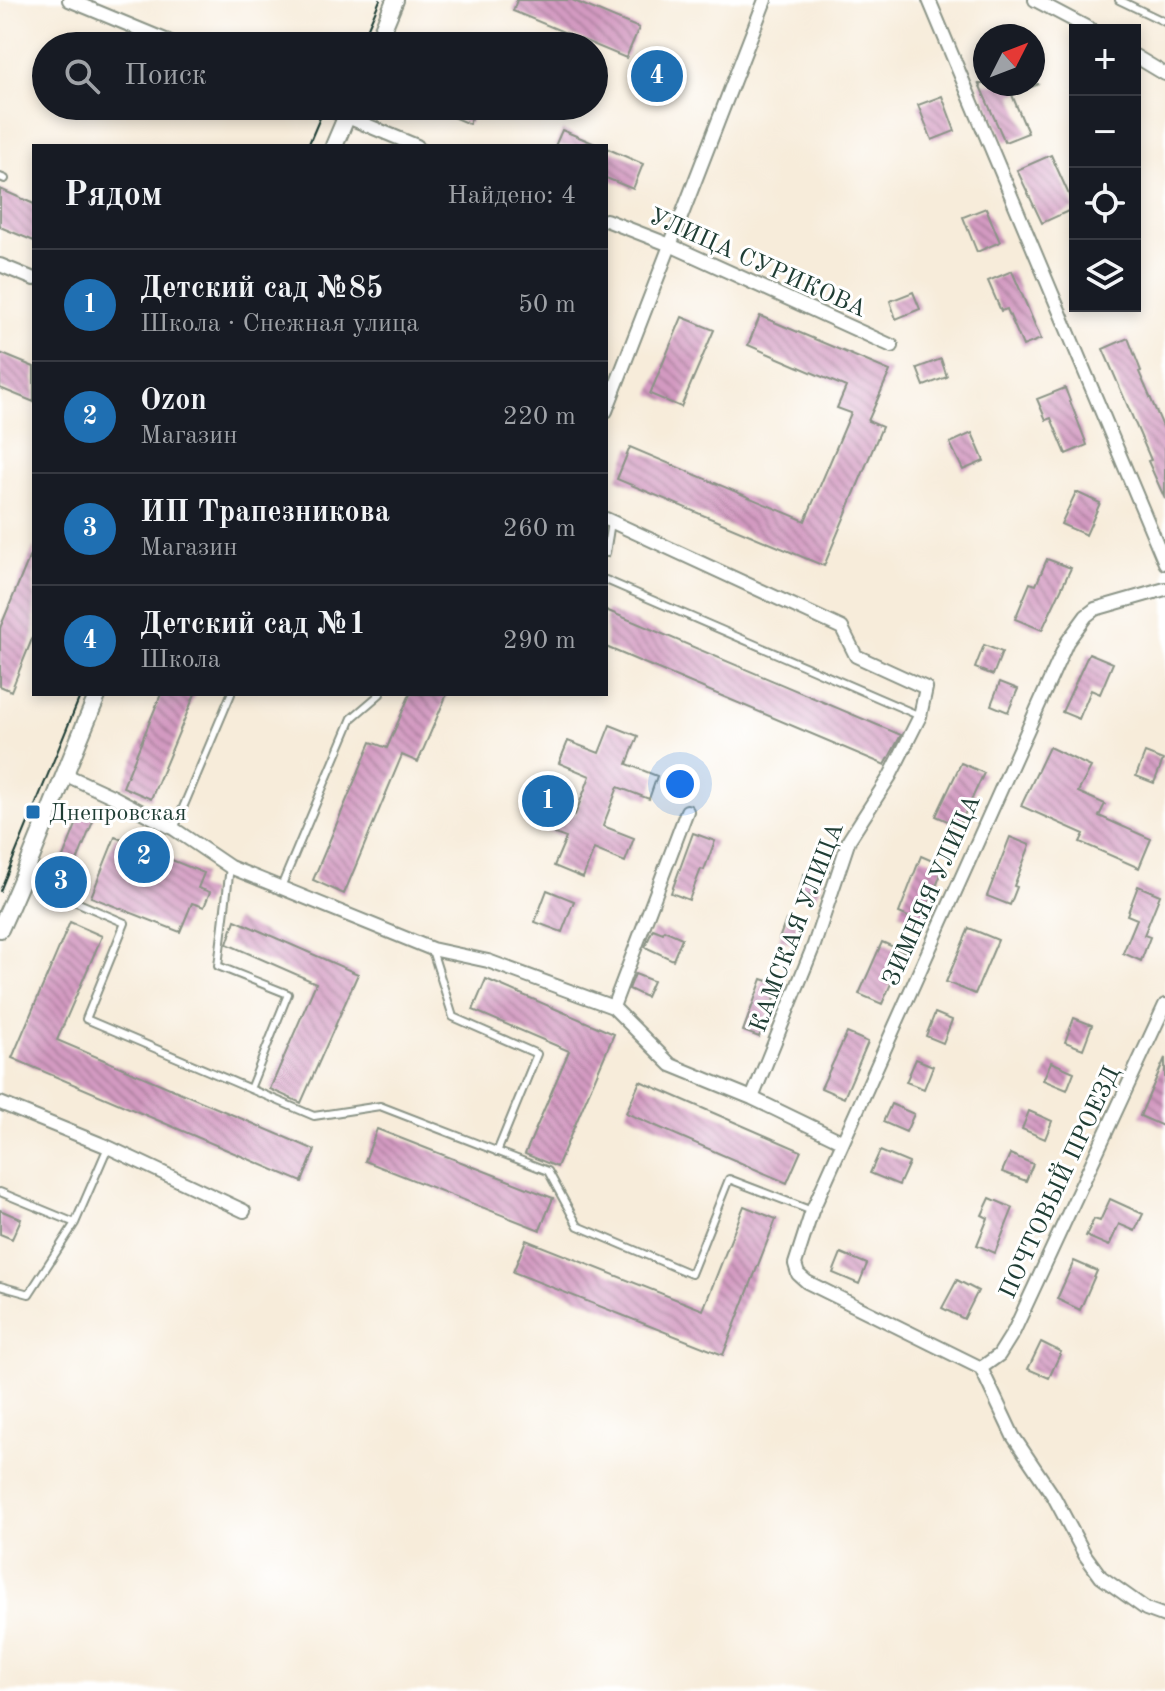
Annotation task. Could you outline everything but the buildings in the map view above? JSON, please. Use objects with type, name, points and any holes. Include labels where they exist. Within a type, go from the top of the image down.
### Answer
[{"type":"street","points":[[69,0],[146,32]]},
{"type":"street","points":[[382,32],[395,0]]},
{"type":"street","points":[[608,406],[765,0]]},
{"type":"street","points":[[929,0],[1165,563]]},
{"type":"street","points":[[1035,0],[1081,24]]},
{"type":"street","points":[[1141,60],[1165,74]]},
{"type":"street","points":[[335,144],[345,120]]},
{"type":"street","points":[[364,120],[413,144]]},
{"type":"street","name":"УЛИЦА СУРИКОВА","points":[[608,221],[670,245],[892,346]]},
{"type":"street","points":[[0,265],[32,278]]},
{"type":"street","name":"КАМСКАЯ УЛИЦА","points":[[609,521],[842,628],[856,656],[926,688],[920,716],[890,776],[849,840],[814,945],[752,1098]]},
{"type":"street","name":"ЗИМНЯЯ УЛИЦА","points":[[981,1368],[807,1282],[798,1274],[795,1264],[812,1211],[1067,642],[1095,609],[1165,589]]},
{"type":"street","points":[[0,929],[97,696]]},
{"type":"street","points":[[64,774],[174,829],[230,867],[432,949],[488,961],[613,1007],[671,1065],[752,1098],[843,1142]]},
{"type":"street","points":[[613,1007],[687,811]]},
{"type":"street","name":"ПОЧТОВЫЙ ПРОЕЗД","points":[[981,1368],[999,1355],[1014,1331],[1165,1005]]},
{"type":"street","points":[[0,1103],[108,1147],[244,1211]]},
{"type":"street","points":[[981,1368],[1013,1436],[1054,1497],[1085,1555],[1101,1577],[1146,1609],[1165,1616]]},
{"type":"lane","points":[[1120,0],[1165,22]]},
{"type":"lane","points":[[608,581],[920,716]]},
{"type":"lane","points":[[174,829],[230,696]]},
{"type":"lane","points":[[281,887],[352,718],[378,696]]},
{"type":"lane","points":[[230,867],[218,966],[288,994],[250,1089]]},
{"type":"lane","points":[[23,879],[125,923],[86,1019],[314,1116],[380,1106],[548,1171],[578,1226],[691,1274],[729,1179],[812,1211]]},
{"type":"lane","points":[[432,949],[453,1017],[537,1054],[497,1152]]},
{"type":"lane","points":[[0,1286],[29,1294],[75,1223],[108,1147]]},
{"type":"lane","points":[[0,1192],[75,1223]]},
{"type":"tram line","points":[[366,32],[380,0]]},
{"type":"tram line","points":[[309,144],[319,120]]},
{"type":"tram line","points":[[0,891],[80,696]]},
{"type":"place","name":"Детский сад №1","points":[[657,76]]},
{"type":"place","name":"Детский сад №85","points":[[548,801]]},
{"type":"place","name":"Днепровская","points":[[33,812]]},
{"type":"place","name":"Ozon","points":[[144,857]]},
{"type":"place","name":"ИП Трапезникова","points":[[61,882]]}]
